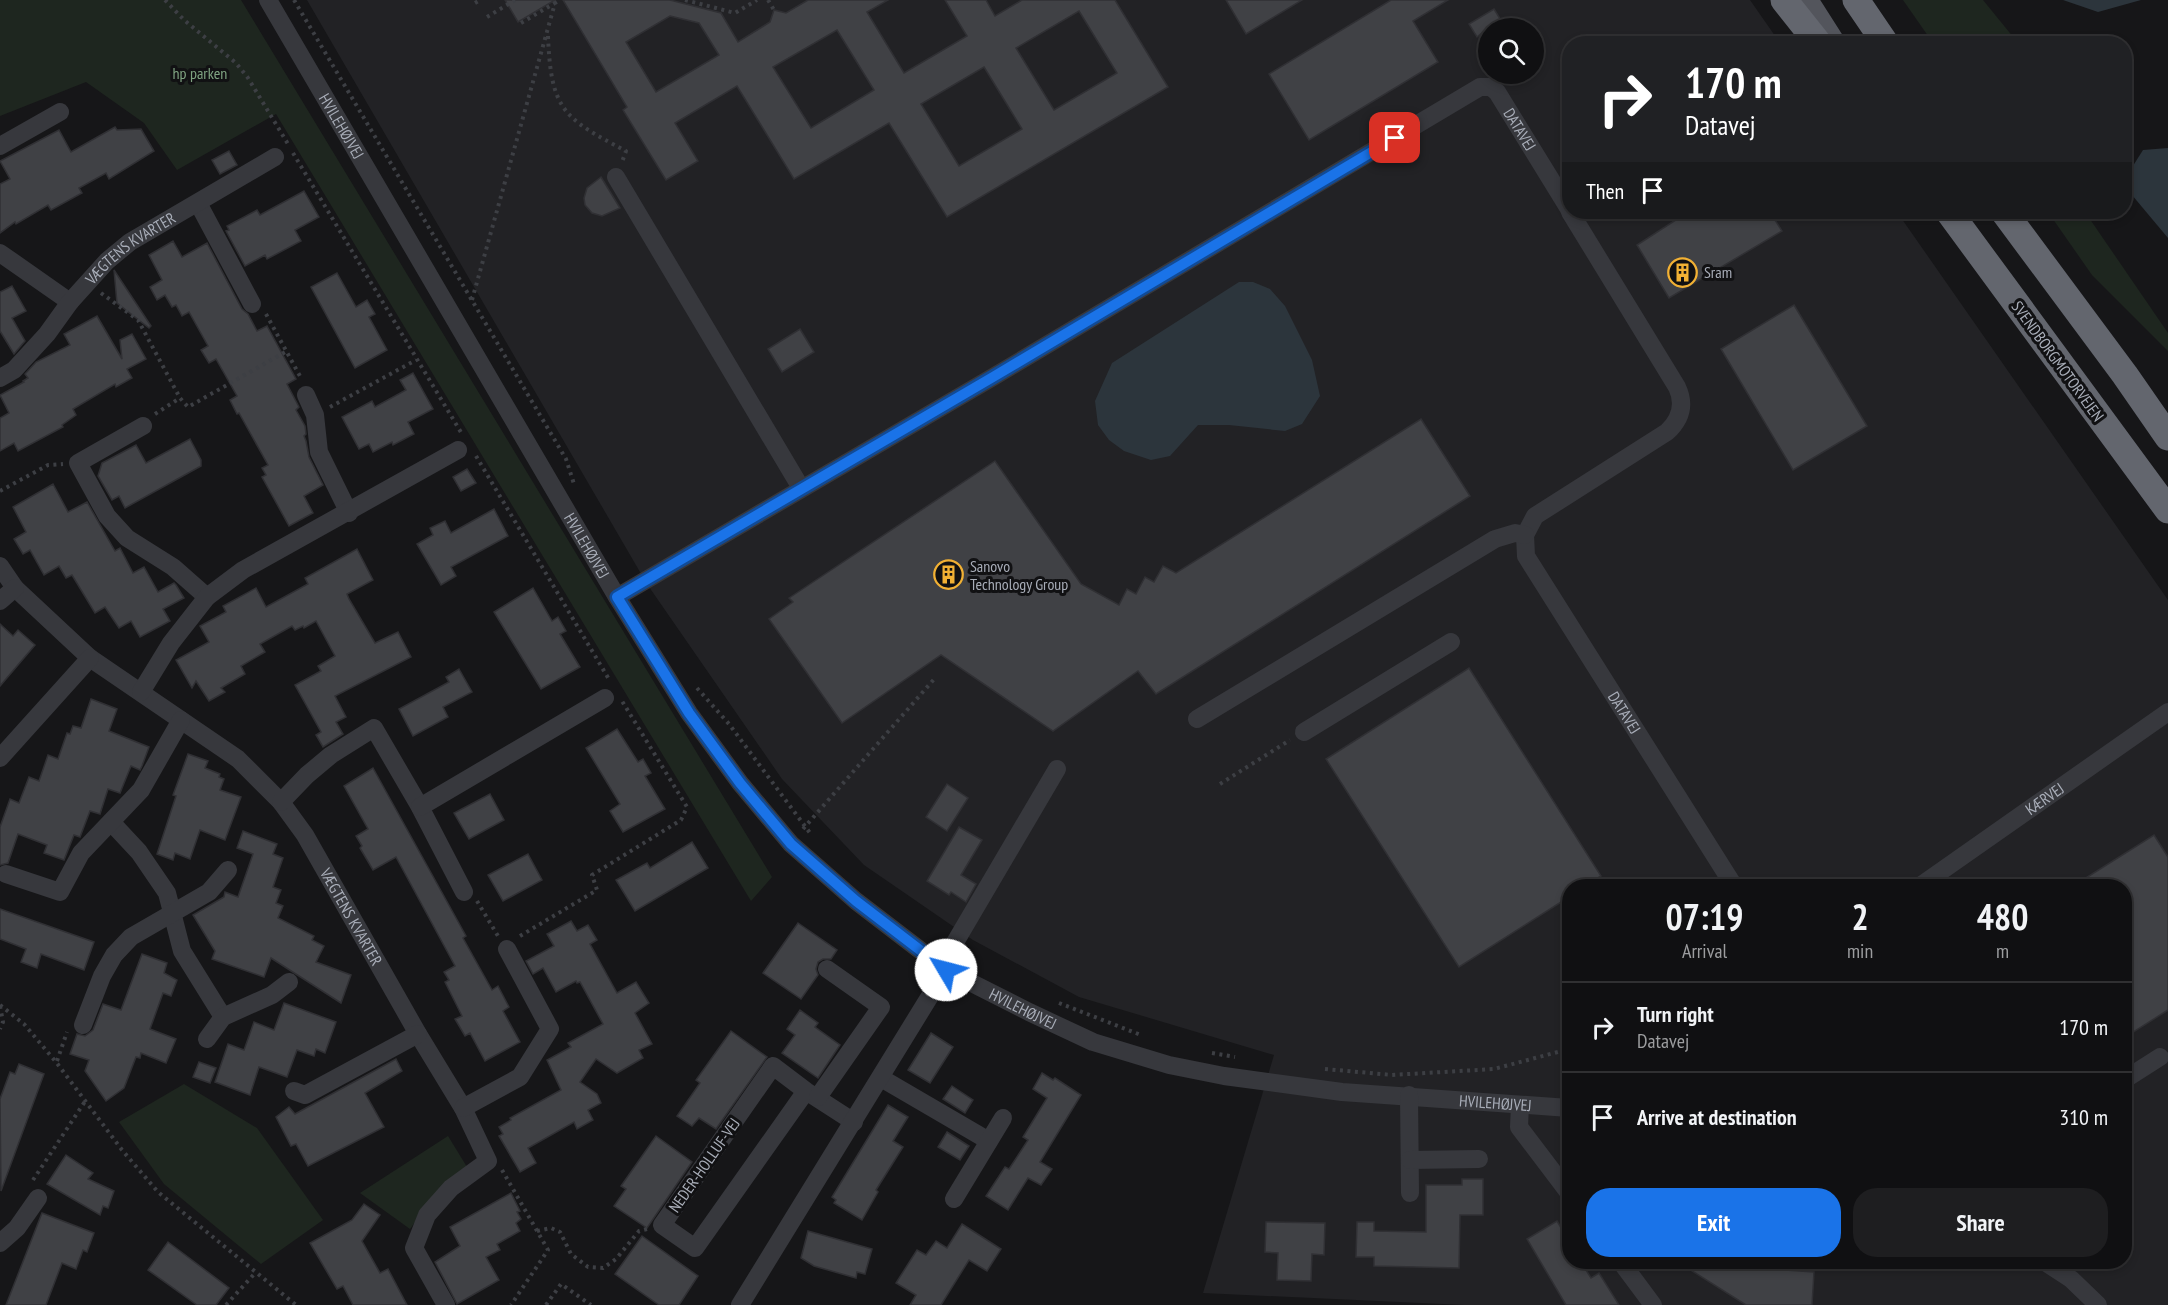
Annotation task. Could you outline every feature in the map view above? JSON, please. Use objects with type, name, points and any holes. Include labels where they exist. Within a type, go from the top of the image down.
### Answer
[{"type":"highway","points":[[1784,0],[1813,36]]},
{"type":"highway","points":[[1856,0],[1881,36]]},
{"type":"highway","name":"SVENDBORGMOTORVEJEN","points":[[1954,219],[2168,510]]},
{"type":"highway","points":[[2009,219],[2168,437]]},
{"type":"highway","points":[[2125,375],[2168,420]]},
{"type":"main road","points":[[1806,0],[1829,36]]},
{"type":"street","name":"HVILEHØJVEJ","points":[[268,0],[617,597],[689,713],[740,783],[791,844],[856,901],[946,970],[1093,1041],[1169,1065],[1224,1076],[1342,1092],[1562,1108]]},
{"type":"street","name":"DATAVEJ","points":[[617,597],[1003,371],[1480,87],[1491,87],[1497,92],[1562,197]]},
{"type":"street","points":[[0,146],[60,112]]},
{"type":"street","name":"VÆGTENS KVARTER","points":[[0,378],[14,370],[48,334],[70,302],[87,283],[107,261],[130,242],[275,157]]},
{"type":"street","points":[[616,177],[801,488]]},
{"type":"street","points":[[198,203],[252,304]]},
{"type":"street","name":"DATAVEJ","points":[[1575,219],[1677,387],[1681,409],[1679,417],[1667,432],[1535,516],[1525,536],[1526,556],[1730,879]]},
{"type":"street","points":[[0,253],[70,302]]},
{"type":"street","points":[[306,395],[315,415],[319,452],[349,513]]},
{"type":"street","points":[[143,426],[78,463],[107,516],[127,538],[173,567],[207,597]]},
{"type":"street","points":[[141,692],[171,643],[207,597],[243,570],[349,513],[465,446]]},
{"type":"street","points":[[1204,715],[1495,540],[1515,533],[1525,536]]},
{"type":"street","name":"VÆGTENS KVARTER","points":[[0,566],[15,588],[90,658],[238,759],[281,802],[305,836],[463,1108],[488,1161]]},
{"type":"street","points":[[0,601],[15,588]]},
{"type":"street","points":[[1304,732],[1451,642]]},
{"type":"street","points":[[0,758],[90,658]]},
{"type":"street","points":[[420,807],[612,692]]},
{"type":"street","name":"KÆRVEJ","points":[[1930,879],[2168,712]]},
{"type":"street","points":[[6,874],[60,892],[81,853],[141,790],[181,720]]},
{"type":"street","points":[[281,802],[307,775],[331,755],[374,728],[420,807],[464,892]]},
{"type":"street","points":[[740,1305],[946,970],[950,951],[1057,769]]},
{"type":"street","points":[[111,822],[139,852],[167,893],[182,951],[223,1017]]},
{"type":"street","points":[[83,1025],[102,976],[114,955],[131,937],[209,892],[228,870]]},
{"type":"street","points":[[463,1108],[520,1077],[549,1029],[507,950]]},
{"type":"street","name":"NEDER-HOLLUF-VEJ","points":[[826,969],[881,1007],[812,1094],[695,1248],[662,1225],[773,1066],[812,1094],[854,1122]]},
{"type":"street","points":[[207,1039],[223,1017],[272,995],[289,982]]},
{"type":"street","points":[[294,1091],[305,1095],[418,1034]]},
{"type":"street","points":[[2132,1075],[2160,1058]]},
{"type":"street","points":[[881,1078],[988,1141]]},
{"type":"street","points":[[1409,1095],[1410,1193]]},
{"type":"street","points":[[1520,1105],[1520,1126],[1562,1183]]},
{"type":"street","points":[[954,1199],[1003,1118]]},
{"type":"street","points":[[1410,1160],[1479,1159]]},
{"type":"street","points":[[446,1305],[414,1248],[428,1215],[451,1188],[488,1161]]},
{"type":"street","points":[[0,1243],[16,1228],[38,1198]]},
{"type":"street","points":[[1626,1269],[1653,1305]]},
{"type":"street","points":[[2056,1269],[2071,1279],[2098,1305]]},
{"type":"path","points":[[165,0],[184,20],[236,63],[248,78],[612,692],[687,807],[681,820],[592,875],[597,890],[521,935],[507,950],[470,891],[464,892]]},
{"type":"path","points":[[294,0],[566,459],[575,489]]},
{"type":"path","points":[[475,3],[480,0]]},
{"type":"path","points":[[487,17],[515,0]]},
{"type":"path","points":[[685,0],[735,13],[756,0]]},
{"type":"path","points":[[768,0],[774,10]]},
{"type":"path","points":[[472,300],[558,1]]},
{"type":"path","points":[[521,23],[558,1]]},
{"type":"path","points":[[548,31],[549,66],[555,93],[564,111],[577,124],[626,151],[616,177]]},
{"type":"path","points":[[87,283],[138,320],[180,398],[188,407],[287,351]]},
{"type":"path","points":[[252,304],[262,305],[306,387],[306,395]]},
{"type":"path","points":[[315,415],[416,360]]},
{"type":"path","points":[[143,426],[142,422],[180,398]]},
{"type":"path","points":[[0,491],[48,465],[78,463]]},
{"type":"path","points":[[804,827],[936,677]]},
{"type":"path","points":[[690,680],[729,724],[812,836]]},
{"type":"path","points":[[1220,784],[1304,732]]},
{"type":"path","points":[[1057,1003],[1142,1035]]},
{"type":"path","points":[[0,1005],[3,1022],[0,1029]]},
{"type":"path","points":[[0,1005],[24,1024],[56,1062],[122,1150],[158,1192],[296,1305]]},
{"type":"path","points":[[56,1062],[69,1026],[83,1025]]},
{"type":"path","points":[[1314,1068],[1392,1075],[1494,1069],[1562,1051]]},
{"type":"path","points":[[1206,1052],[1238,1057]]},
{"type":"path","points":[[38,1198],[31,1184],[86,1101]]},
{"type":"path","points":[[488,1161],[497,1161],[548,1250],[512,1305]]},
{"type":"path","points":[[537,1231],[551,1227],[560,1232],[572,1254],[588,1268],[603,1268],[616,1258],[639,1231],[662,1225]]},
{"type":"path","points":[[226,1305],[255,1272]]},
{"type":"path","points":[[546,1305],[561,1284],[591,1305]]},
{"type":"shaded area","points":[[307,0],[1750,0],[1775,36],[1562,36],[1562,219],[1902,219],[2168,600],[2168,1305],[1464,1305],[1203,1293],[1274,1055],[1079,997],[973,940],[864,865],[782,779],[647,584]]},
{"type":"shaded area","points":[[2063,0],[2141,0],[2098,12]]},
{"type":"shaded area","points":[[2168,148],[2168,238],[2132,195],[2132,167],[2143,150]]},
{"type":"shaded area","points":[[1239,282],[1253,282],[1270,289],[1285,306],[1312,360],[1320,396],[1302,424],[1285,431],[1229,425],[1198,425],[1170,456],[1151,460],[1124,451],[1109,440],[1098,425],[1095,401],[1112,363]]},
{"type":"green space","name":"hp parken","points":[[0,0],[241,0],[772,877],[751,901],[276,114],[177,170],[144,123],[86,82],[0,116]]},
{"type":"green space","points":[[1903,0],[1983,0],[2012,36],[1928,36]]},
{"type":"green space","points":[[2053,219],[2090,219],[2168,333],[2168,351],[2092,275]]},
{"type":"green space","points":[[184,1084],[257,1128],[323,1220],[261,1264],[164,1184],[119,1122]]},
{"type":"green space","points":[[448,1136],[467,1167],[437,1192],[410,1229],[360,1193]]},
{"type":"building","points":[[505,0],[555,0],[518,22]]},
{"type":"building","points":[[563,0],[670,0],[721,13],[738,42],[770,22],[774,10],[786,13],[808,0],[888,0],[867,12],[904,73],[967,36],[945,0],[986,0],[995,16],[1022,0],[1115,0],[1168,87],[947,217],[889,123],[794,179],[737,86],[675,123],[698,161],[666,180],[623,110],[627,107]],"holes":[[[1079,11],[1117,73],[1054,110],[1016,48]],[[670,16],[699,23],[719,55],[656,92],[626,42]],[[837,30],[874,90],[811,128],[773,67]],[[984,67],[1022,129],[959,166],[921,104]]]},
{"type":"building","points":[[1226,0],[1302,0],[1246,34]]},
{"type":"building","points":[[1391,0],[1448,0],[1413,21],[1438,62],[1309,140],[1269,74]]},
{"type":"building","points":[[1494,9],[1500,18],[1479,18]]},
{"type":"building","points":[[1478,19],[1477,37],[1469,24]]},
{"type":"building","points":[[115,127],[117,130],[141,129],[154,151],[109,179],[106,173],[79,188],[82,193],[51,210],[48,205],[16,224],[15,222],[0,233],[0,184],[10,179],[0,161],[59,130],[71,152]]},
{"type":"building","points":[[229,151],[237,165],[220,174],[212,160]]},
{"type":"building","points":[[601,177],[620,208],[602,216],[592,213],[585,205],[584,198],[587,188]]},
{"type":"building","points":[[304,191],[319,217],[295,230],[301,241],[267,259],[265,255],[245,266],[226,231],[229,230],[227,226],[257,210],[260,215]]},
{"type":"building","name":"Sram","points":[[1677,219],[1774,219],[1782,231],[1669,298],[1637,245]]},
{"type":"building","points":[[173,241],[182,257],[207,243],[242,309],[248,314],[257,331],[267,326],[296,379],[287,384],[299,407],[296,410],[305,426],[304,436],[309,457],[323,485],[304,496],[313,513],[289,526],[262,477],[266,475],[262,468],[268,465],[230,400],[237,396],[216,359],[209,363],[201,350],[208,346],[189,312],[182,316],[176,305],[172,307],[165,295],[157,300],[150,287],[162,280],[149,255]]},
{"type":"building","points":[[114,270],[151,326],[149,328],[117,303]]},
{"type":"building","points":[[337,273],[356,307],[367,300],[375,314],[369,317],[387,350],[355,368],[311,287]]},
{"type":"building","points":[[12,286],[26,311],[12,318],[25,341],[14,354],[0,331],[0,292]]},
{"type":"building","points":[[1794,305],[1867,426],[1793,470],[1721,349]]},
{"type":"building","points":[[97,316],[122,359],[120,340],[132,334],[146,359],[127,369],[132,378],[116,387],[115,384],[73,409],[76,415],[62,425],[63,427],[18,451],[14,443],[0,451],[0,418],[9,413],[0,395],[24,382],[28,378],[25,374],[36,362],[70,345],[64,334]]},
{"type":"building","points":[[800,329],[814,352],[782,372],[768,349]]},
{"type":"building","points":[[413,373],[433,409],[408,422],[414,434],[373,452],[369,444],[359,449],[342,417],[372,401],[375,407],[406,390],[400,380]]},
{"type":"building","name":"Sanovo Technology Group","points":[[1421,419],[1470,496],[1156,694],[1138,671],[1053,731],[941,655],[842,723],[769,619],[793,602],[789,598],[995,461],[1081,584],[1119,605],[1127,589],[1136,594],[1145,577],[1154,582],[1163,566],[1176,573]]},
{"type":"building","points":[[190,439],[201,460],[201,466],[125,508],[119,496],[112,500],[98,476],[102,463],[136,445],[146,463]]},
{"type":"building","points":[[467,469],[476,483],[461,491],[453,477]]},
{"type":"building","points":[[53,484],[68,512],[87,502],[115,551],[120,548],[133,573],[144,567],[158,592],[174,583],[176,585],[184,598],[163,609],[170,621],[140,637],[131,621],[119,628],[105,607],[95,613],[72,575],[66,578],[59,566],[44,575],[30,550],[23,554],[14,539],[26,532],[13,507]]},
{"type":"building","points":[[494,509],[508,536],[451,567],[456,576],[441,585],[417,544],[433,535],[430,528],[445,521],[451,533]]},
{"type":"building","points":[[357,549],[373,580],[347,594],[349,599],[375,643],[398,632],[411,657],[335,696],[346,717],[336,722],[343,734],[323,747],[316,735],[321,732],[295,685],[321,671],[318,666],[335,656],[316,621],[295,630],[292,626],[260,644],[265,652],[241,666],[245,674],[221,688],[225,692],[209,701],[196,681],[192,688],[176,660],[209,642],[200,626],[226,612],[223,606],[256,588],[266,607],[308,584],[305,578]]},
{"type":"building","points":[[533,588],[552,621],[558,617],[566,631],[560,634],[580,667],[541,689],[494,612]]},
{"type":"building","points":[[0,624],[13,636],[18,630],[35,645],[0,686]]},
{"type":"building","points":[[1469,668],[1601,876],[1596,879],[1562,879],[1562,901],[1459,967],[1326,759]]},
{"type":"building","points":[[459,669],[472,692],[443,707],[448,717],[413,736],[399,709],[449,682],[446,677]]},
{"type":"building","points":[[91,699],[117,709],[109,731],[149,747],[140,770],[131,766],[120,793],[108,789],[100,814],[90,811],[80,837],[74,835],[64,860],[44,853],[47,845],[18,834],[8,863],[0,865],[0,827],[10,799],[19,803],[29,777],[39,781],[48,755],[58,759],[67,733],[70,734],[73,726],[81,728]]},
{"type":"building","points":[[617,729],[638,762],[643,759],[651,773],[645,776],[665,809],[623,832],[610,811],[620,804],[586,748]]},
{"type":"building","points":[[188,754],[208,761],[205,768],[220,774],[219,777],[224,779],[220,790],[241,797],[225,840],[200,830],[190,859],[175,853],[173,860],[157,854],[176,796],[173,795]]},
{"type":"building","points":[[373,768],[466,936],[463,938],[492,990],[498,986],[509,1007],[503,1011],[520,1042],[485,1061],[470,1033],[465,1036],[455,1019],[462,1016],[445,982],[449,980],[444,972],[455,966],[396,857],[373,870],[360,848],[362,846],[356,836],[368,829],[344,786]]},
{"type":"building","points":[[947,784],[968,798],[947,831],[926,817]]},
{"type":"building","points":[[490,794],[504,820],[469,839],[454,813]]},
{"type":"building","points":[[959,827],[982,840],[961,875],[976,884],[966,902],[951,892],[949,895],[927,881]]},
{"type":"building","points":[[243,831],[277,844],[273,854],[283,858],[273,887],[281,890],[276,903],[283,906],[278,918],[314,936],[312,940],[324,946],[316,962],[351,975],[341,1003],[271,958],[264,977],[212,959],[215,951],[193,915],[224,897],[225,892],[238,897],[253,854],[237,848]]},
{"type":"building","points":[[2154,835],[2168,857],[2168,1010],[2132,1033],[2132,879],[2084,879]]},
{"type":"building","points":[[692,842],[708,868],[635,911],[616,880],[647,863],[650,868]]},
{"type":"building","points":[[528,854],[542,880],[503,901],[488,875]]},
{"type":"building","points":[[0,909],[94,942],[84,970],[41,954],[37,968],[21,962],[26,949],[0,939]]},
{"type":"building","points":[[571,921],[577,931],[588,925],[597,940],[590,944],[617,993],[636,982],[649,1003],[635,1013],[652,1044],[639,1050],[643,1058],[617,1073],[596,1059],[580,1082],[597,1094],[601,1103],[588,1110],[593,1120],[577,1129],[574,1122],[528,1148],[536,1163],[520,1172],[499,1136],[503,1134],[499,1127],[511,1120],[510,1118],[561,1090],[547,1060],[571,1047],[568,1043],[603,1024],[580,982],[576,981],[556,992],[543,968],[533,974],[526,961],[554,946],[547,934]]},
{"type":"building","points":[[798,923],[837,950],[831,959],[818,962],[816,969],[818,975],[801,999],[763,973]]},
{"type":"building","points":[[142,954],[167,963],[164,973],[177,980],[171,996],[163,993],[150,1029],[176,1039],[166,1063],[141,1053],[140,1058],[136,1057],[124,1088],[106,1101],[85,1071],[89,1060],[70,1054],[77,1034],[85,1036],[93,1030],[103,1004],[121,1010]]},
{"type":"building","points":[[284,1003],[336,1022],[325,1053],[316,1049],[314,1056],[297,1050],[287,1077],[259,1067],[250,1095],[215,1082],[228,1044],[244,1050],[254,1022],[274,1030]]},
{"type":"building","points":[[800,1010],[818,1023],[815,1027],[840,1045],[818,1078],[782,1053],[795,1035],[787,1029]]},
{"type":"building","points":[[731,1031],[767,1057],[716,1129],[699,1118],[692,1126],[677,1116],[700,1083],[696,1080]]},
{"type":"building","points":[[931,1033],[953,1047],[930,1083],[908,1070]]},
{"type":"building","points":[[396,1059],[402,1071],[365,1093],[384,1127],[308,1166],[296,1144],[291,1146],[276,1117],[289,1107],[295,1114]]},
{"type":"building","points":[[199,1062],[216,1068],[210,1083],[193,1077]]},
{"type":"building","points":[[19,1064],[44,1074],[1,1191],[0,1099],[10,1072],[15,1074]]},
{"type":"building","points":[[1042,1073],[1053,1080],[1055,1078],[1081,1095],[1040,1162],[1052,1169],[1041,1185],[1028,1178],[1008,1210],[986,1196],[1005,1167],[1009,1169],[1028,1140],[1023,1137],[1047,1098],[1033,1089]]},
{"type":"building","points":[[952,1086],[973,1100],[965,1113],[943,1099]]},
{"type":"building","points":[[888,1105],[908,1117],[893,1141],[903,1147],[876,1190],[878,1192],[862,1220],[834,1203],[836,1200],[832,1197]]},
{"type":"building","points":[[947,1132],[969,1146],[960,1160],[938,1147]]},
{"type":"building","points":[[656,1136],[692,1162],[647,1228],[614,1206],[626,1189],[621,1186]]},
{"type":"building","points":[[66,1155],[93,1173],[88,1179],[114,1191],[108,1208],[103,1206],[100,1215],[47,1184]]},
{"type":"building","points":[[1462,1179],[1483,1179],[1483,1215],[1460,1215],[1459,1268],[1374,1266],[1374,1257],[1356,1257],[1357,1222],[1374,1222],[1374,1231],[1426,1232],[1426,1185],[1462,1185]]},
{"type":"building","points":[[511,1193],[520,1211],[517,1212],[521,1219],[516,1223],[520,1231],[497,1244],[500,1250],[486,1257],[499,1280],[457,1304],[435,1262],[460,1246],[450,1227]]},
{"type":"building","points":[[364,1204],[380,1215],[362,1241],[380,1273],[388,1269],[407,1305],[353,1305],[343,1286],[337,1289],[310,1243],[352,1220]]},
{"type":"building","points":[[42,1213],[94,1233],[87,1252],[83,1250],[76,1269],[62,1263],[46,1305],[6,1305]]},
{"type":"building","points":[[1557,1221],[1562,1229],[1562,1269],[1585,1269],[1591,1278],[1599,1273],[1619,1305],[1566,1305],[1527,1239]]},
{"type":"building","points":[[1266,1222],[1325,1223],[1324,1255],[1312,1254],[1311,1281],[1277,1280],[1278,1253],[1265,1252]]},
{"type":"building","points":[[962,1224],[1001,1249],[987,1271],[969,1260],[941,1305],[910,1305],[916,1295],[896,1283],[917,1250],[926,1255],[936,1241],[947,1248]]},
{"type":"building","points":[[808,1231],[872,1249],[865,1274],[857,1272],[856,1278],[814,1266],[801,1258]]},
{"type":"building","points":[[642,1236],[698,1276],[679,1305],[659,1305],[615,1274]]},
{"type":"building","points":[[168,1242],[229,1288],[216,1305],[197,1305],[148,1270]]},
{"type":"building","points":[[1689,1269],[1769,1269],[1814,1272],[1812,1305],[1746,1305]]},
{"type":"place","name":"Sram","points":[[1683,272]]},
{"type":"place","name":"Sanovo Technology Group","points":[[949,575]]},
{"type":"route","points":[[946,970],[856,901],[791,844],[740,783],[689,713],[617,597],[1395,138]]}]
